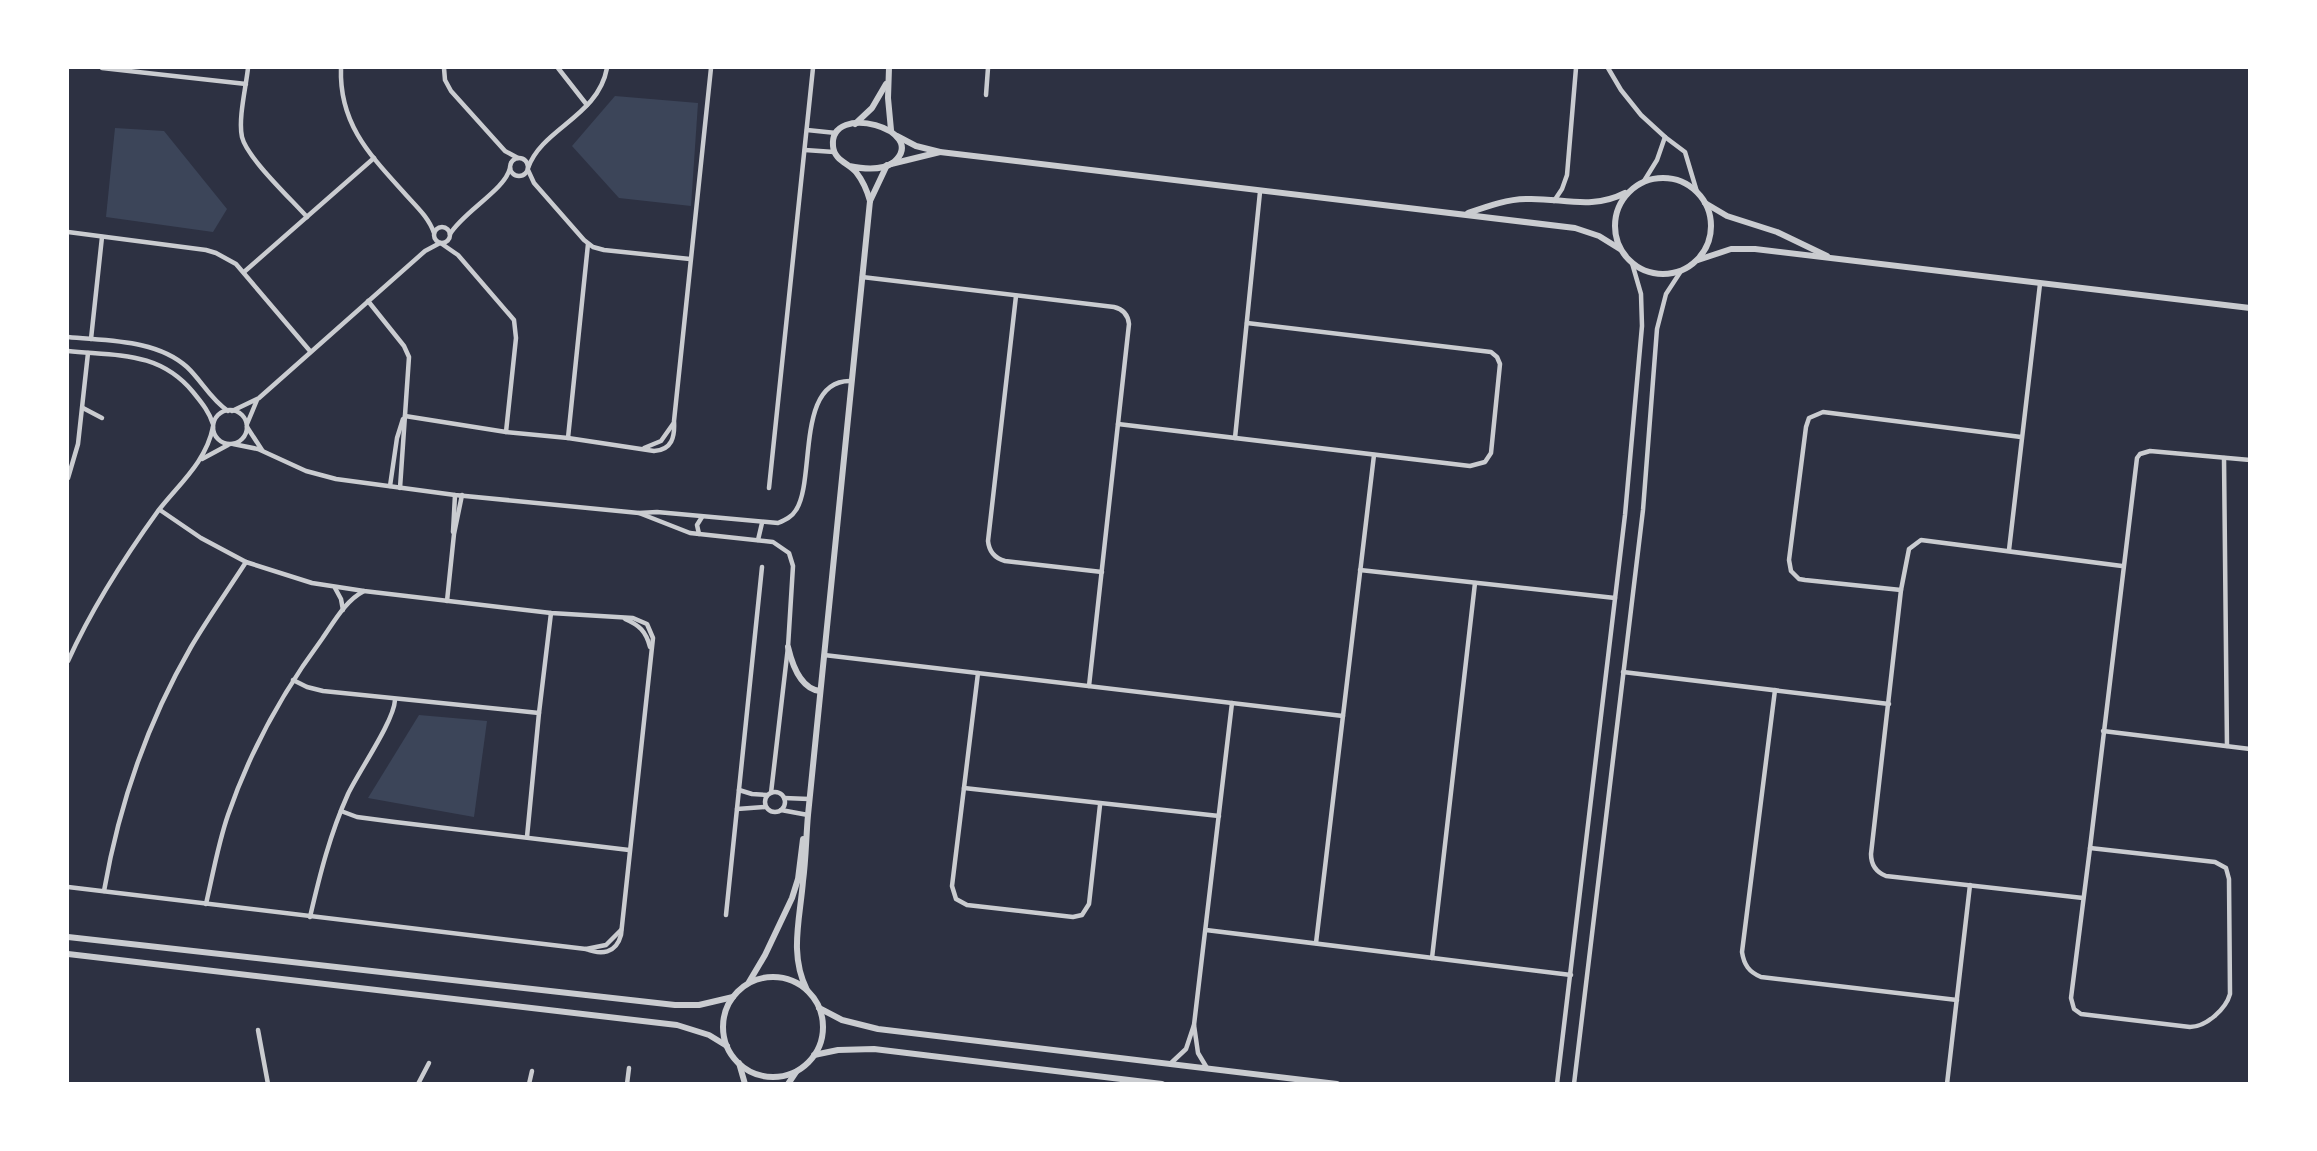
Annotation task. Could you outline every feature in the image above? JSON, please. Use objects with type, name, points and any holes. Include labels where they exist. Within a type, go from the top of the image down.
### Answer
[{"type":"street","points":[[102,68],[246,84]]},
{"type":"street","points":[[161,68],[161,74]]},
{"type":"street","points":[[248,68],[242,130],[244,144],[307,217]]},
{"type":"street","points":[[340,68],[342,93],[349,120],[374,158],[427,219],[435,240],[458,255],[511,315],[516,326],[506,432]]},
{"type":"street","points":[[444,68],[445,80],[451,91],[505,152],[512,172],[534,183]]},
{"type":"street","points":[[558,68],[587,105]]},
{"type":"street","points":[[425,250],[434,234],[442,227],[460,219],[504,181],[525,174],[536,153],[587,105],[602,85],[607,68]]},
{"type":"street","points":[[405,416],[654,451],[667,448],[674,436],[711,68]]},
{"type":"street","points":[[769,488],[813,68]]},
{"type":"street","points":[[889,68],[888,98],[891,130]]},
{"type":"street","points":[[986,95],[988,68]]},
{"type":"street","points":[[1554,201],[1567,175],[1576,68]]},
{"type":"street","points":[[1608,68],[1631,103],[1665,137],[1685,152],[1697,192],[1705,203],[1711,222],[1708,243],[1698,260]]},
{"type":"street","points":[[855,124],[878,98],[889,78]]},
{"type":"street","points":[[870,201],[863,182],[834,152],[832,146],[836,133],[841,127],[873,124],[891,130],[909,144],[940,152],[1575,228],[1599,236],[1620,249]]},
{"type":"street","points":[[807,130],[836,133]]},
{"type":"street","points":[[788,1083],[814,1055],[823,1033],[819,1008],[807,990],[797,965],[795,948],[870,201],[889,165],[899,155],[901,148],[897,136]]},
{"type":"street","points":[[1465,214],[1513,200],[1596,203],[1628,192],[1644,181],[1657,160],[1665,137]]},
{"type":"street","points":[[805,150],[834,152]]},
{"type":"street","points":[[505,152],[526,161],[534,183],[588,244],[604,250],[690,259]]},
{"type":"street","points":[[849,165],[868,168],[889,165],[940,152]]},
{"type":"street","points":[[504,181],[510,166],[519,158],[536,153]]},
{"type":"street","points":[[244,272],[374,158]]},
{"type":"street","points":[[1644,181],[1666,178],[1677,180],[1697,192]]},
{"type":"street","points":[[1234,438],[1260,192]]},
{"type":"street","points":[[1628,192],[1621,201],[1615,219],[1616,240],[1620,249],[1632,263],[1641,269],[1661,274],[1681,271]]},
{"type":"street","points":[[1705,203],[1739,221],[1777,232],[1830,258]]},
{"type":"street","points":[[427,219],[448,229],[458,255]]},
{"type":"street","points":[[68,661],[101,597],[160,510],[200,461],[210,442],[213,426],[219,415],[259,398],[425,250],[448,242],[460,219]]},
{"type":"street","points":[[68,232],[206,250],[227,258],[244,272],[310,351]]},
{"type":"street","points":[[91,339],[102,237]]},
{"type":"street","points":[[568,438],[588,244]]},
{"type":"street","points":[[1574,1083],[1642,510],[1658,320],[1666,294],[1681,271],[1698,260],[1720,251],[1743,248],[2250,308]]},
{"type":"street","points":[[1557,1083],[1615,598],[1643,315],[1639,283],[1632,263]]},
{"type":"street","points":[[862,277],[1114,307],[1125,313],[1129,324],[1089,686]]},
{"type":"street","points":[[2009,550],[2040,284]]},
{"type":"street","points":[[1017,296],[988,541],[990,550],[996,557],[1005,561],[1102,572]]},
{"type":"street","points":[[368,301],[404,346],[409,357],[400,488]]},
{"type":"street","points":[[1118,424],[1470,466],[1485,462],[1492,448],[1500,369],[1497,357],[1486,351],[1247,323]]},
{"type":"street","points":[[68,337],[146,346],[167,354],[186,367],[213,399],[230,411],[241,415],[264,452]]},
{"type":"street","points":[[68,351],[141,359],[168,368],[183,380],[202,403],[218,439],[264,452],[321,476],[455,495],[762,523],[778,523],[795,511],[801,498],[815,408],[832,386],[840,381],[852,381]]},
{"type":"street","points":[[68,478],[76,453],[88,353]]},
{"type":"street","points":[[200,461],[217,450],[242,440],[259,398]]},
{"type":"street","points":[[83,408],[102,417]]},
{"type":"street","points":[[1901,590],[1805,580],[1794,576],[1791,571],[1789,560],[1809,418],[1823,412],[2021,437]]},
{"type":"street","points":[[390,486],[397,438],[405,416]]},
{"type":"street","points":[[643,448],[661,441],[668,434],[674,421]]},
{"type":"street","points":[[2090,848],[2215,862],[2224,866],[2229,879],[2230,994],[2227,1002],[2205,1023],[2194,1027],[2077,1012],[2072,1006],[2071,998],[2135,463],[2140,454],[2150,451],[2250,460]]},
{"type":"street","points":[[68,452],[76,453]]},
{"type":"street","points":[[1316,943],[1374,455]]},
{"type":"street","points":[[2224,458],[2227,746]]},
{"type":"street","points":[[454,534],[455,495]]},
{"type":"street","points":[[447,601],[454,534],[462,495]]},
{"type":"street","points":[[68,887],[586,949],[598,953],[612,950],[620,940],[652,633],[647,624],[639,618],[551,613],[364,591],[290,578],[246,562],[201,538],[160,510]]},
{"type":"street","points":[[639,513],[699,534],[779,544],[789,553],[793,572],[788,647],[769,794],[764,801],[765,807],[772,813],[781,810],[808,815]]},
{"type":"street","points":[[699,534],[697,525],[702,517]]},
{"type":"street","points":[[758,540],[762,523]]},
{"type":"street","points":[[2083,898],[1886,876],[1876,870],[1873,865],[1871,854],[1901,590],[1907,554],[1916,542],[1927,540],[2122,566]]},
{"type":"street","points":[[104,891],[117,826],[142,746],[192,646],[246,562]]},
{"type":"street","points":[[726,915],[762,567]]},
{"type":"street","points":[[1360,570],[1615,598]]},
{"type":"street","points":[[1432,958],[1475,583]]},
{"type":"street","points":[[335,587],[341,599],[342,610]]},
{"type":"street","points":[[206,904],[223,831],[258,741],[293,680],[342,610],[364,591]]},
{"type":"street","points":[[527,837],[538,713],[551,613]]},
{"type":"street","points":[[788,647],[805,684],[812,690],[820,691]]},
{"type":"street","points":[[824,656],[1343,716]]},
{"type":"street","points":[[1623,672],[1889,704]]},
{"type":"street","points":[[978,673],[952,891],[959,902],[967,905],[1082,915],[1089,904],[1100,805]]},
{"type":"street","points":[[293,680],[315,689],[395,700],[538,713]]},
{"type":"street","points":[[1775,690],[1742,952],[1745,965],[1761,976],[1957,1000]]},
{"type":"street","points":[[310,917],[326,849],[364,763],[391,717],[395,700]]},
{"type":"street","points":[[1170,1064],[1186,1049],[1194,1025],[1232,703]]},
{"type":"street","points":[[2103,731],[2250,749]]},
{"type":"street","points":[[964,788],[1100,805],[1219,816]]},
{"type":"street","points":[[739,790],[752,795],[777,792],[784,798],[809,799]]},
{"type":"street","points":[[781,810],[785,804],[784,798]]},
{"type":"street","points":[[737,808],[765,807]]},
{"type":"street","points":[[341,811],[366,818],[629,850]]},
{"type":"street","points":[[748,984],[765,955],[792,898],[798,879],[801,848],[806,830]]},
{"type":"street","points":[[1947,1083],[1970,885]]},
{"type":"street","points":[[1206,930],[1571,975]]},
{"type":"street","points":[[68,937],[675,1005],[699,1005],[733,997]]},
{"type":"street","points":[[68,954],[677,1025],[709,1035],[727,1046]]},
{"type":"street","points":[[745,1083],[738,1063],[727,1046],[724,1032],[724,1017],[733,997],[748,984],[762,978],[778,977],[794,982],[807,990]]},
{"type":"street","points":[[819,1008],[853,1024],[878,1029],[1337,1083]]},
{"type":"street","points":[[1194,1025],[1197,1047],[1207,1068]]},
{"type":"street","points":[[258,1030],[268,1083]]},
{"type":"street","points":[[814,1055],[844,1049],[874,1049],[1162,1083]]},
{"type":"street","points":[[418,1083],[429,1063]]},
{"type":"street","points":[[738,1063],[751,1072],[766,1076],[781,1076],[796,1072]]},
{"type":"street","points":[[627,1083],[628,1068]]},
{"type":"street","points":[[529,1083],[532,1071]]},
{"type":"shaded area","points":[[615,96],[698,103],[691,206],[619,198],[572,146]]},
{"type":"shaded area","points":[[115,128],[164,131],[227,209],[213,232],[106,217]]},
{"type":"shaded area","points":[[419,715],[487,721],[474,817],[368,798]]}]
